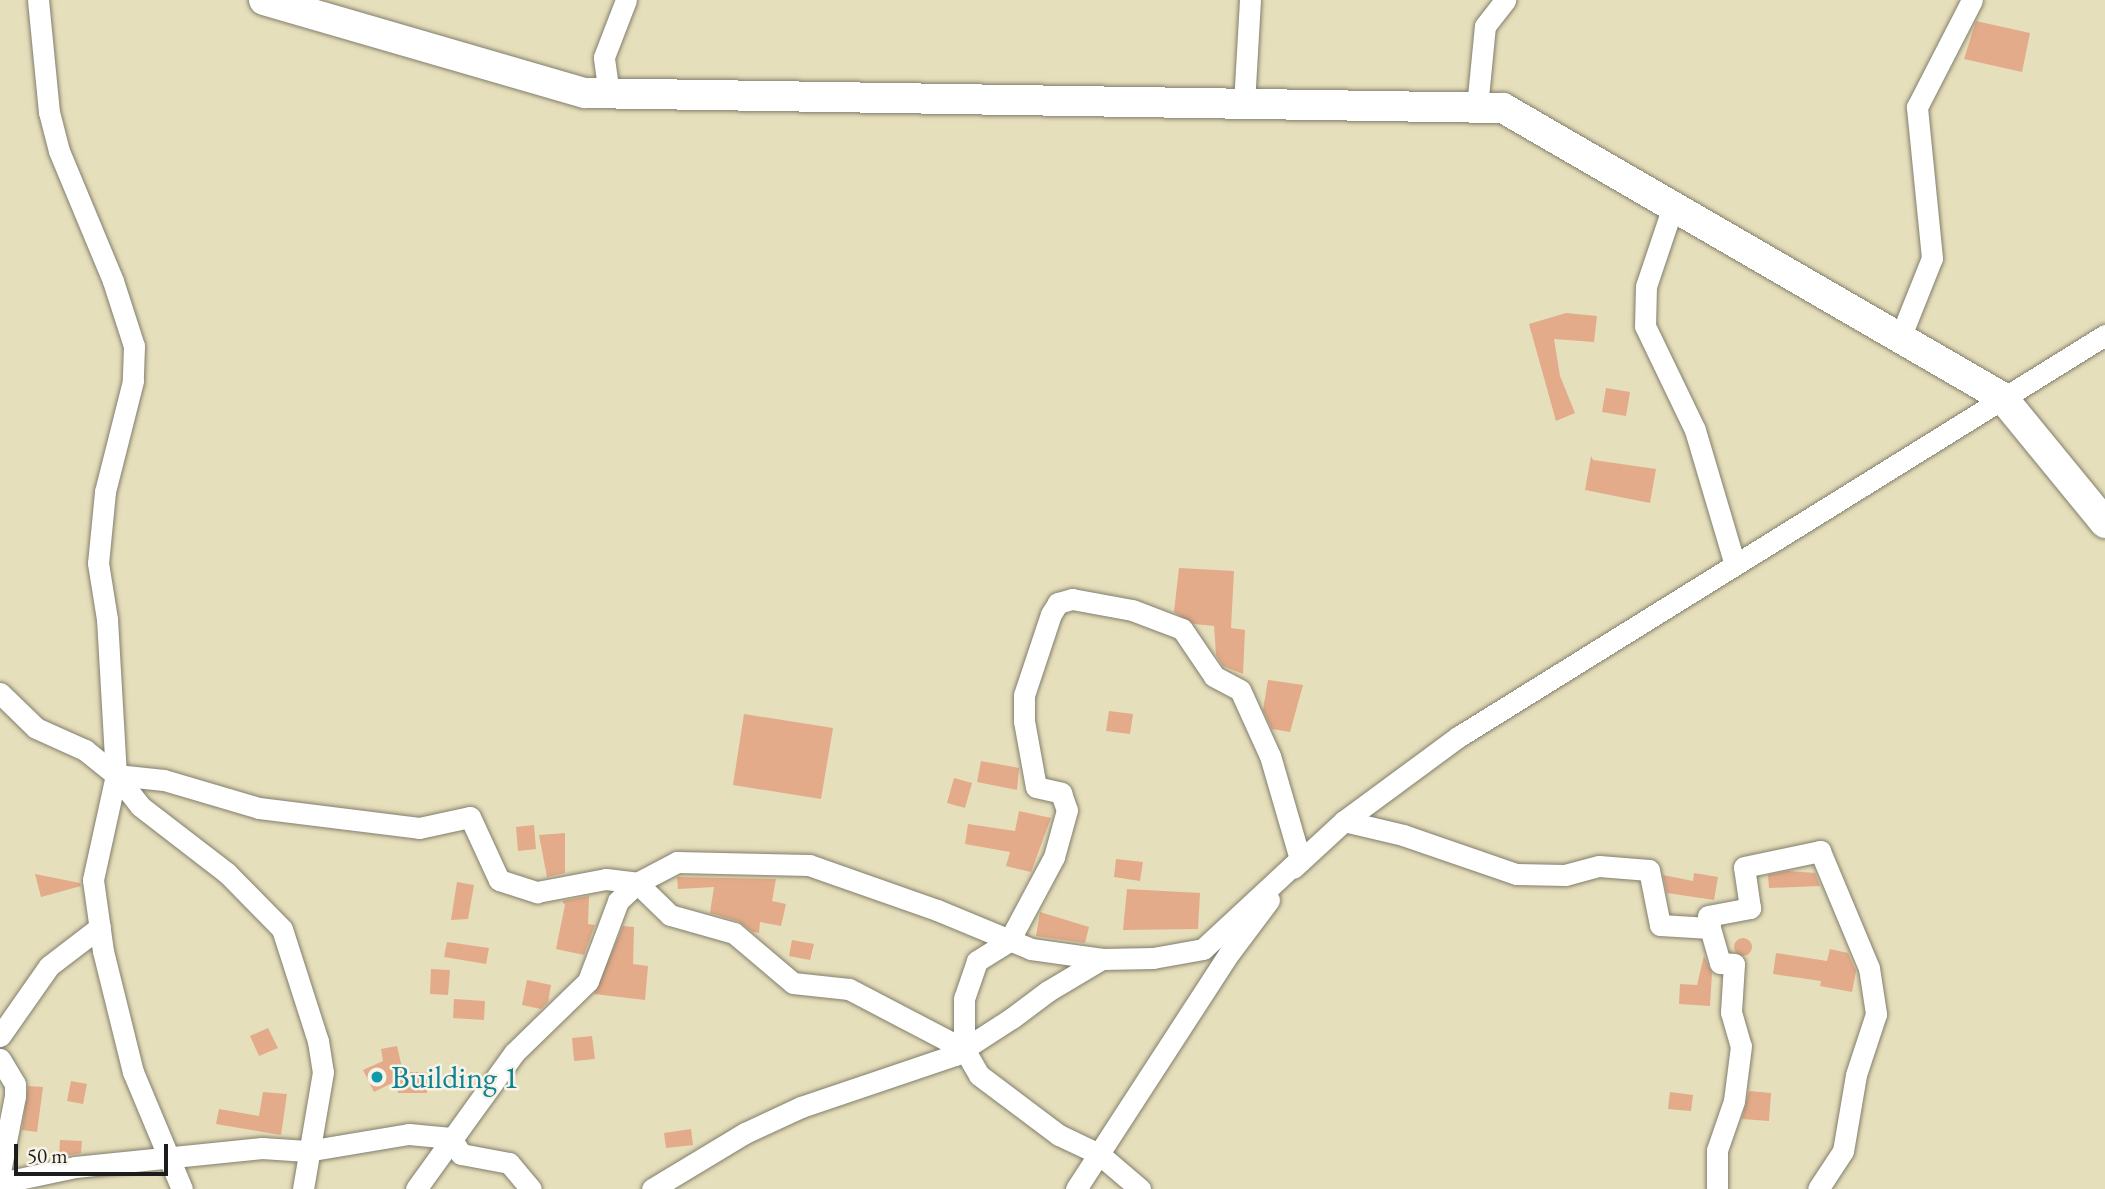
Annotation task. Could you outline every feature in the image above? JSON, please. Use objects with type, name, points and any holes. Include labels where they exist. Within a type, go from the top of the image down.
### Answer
[{"type":"main road","points":[[274,1],[585,93],[1503,108],[2002,397],[2105,523]]},
{"type":"street","points":[[38,0],[49,112],[59,151],[113,281],[134,346],[132,381],[105,492],[97,563],[107,619],[116,775],[93,880],[100,927],[133,1072],[182,1189]]},
{"type":"street","points":[[609,94],[604,57],[626,0]]},
{"type":"street","points":[[1244,104],[1251,0]]},
{"type":"street","points":[[1477,107],[1485,26],[1505,0]]},
{"type":"street","points":[[1900,338],[1932,258],[1917,107],[1972,0]]},
{"type":"street","points":[[1673,206],[1646,286],[1645,326],[1695,430],[1734,562]]},
{"type":"street","points":[[416,1189],[514,1053],[587,981],[618,901],[637,883],[677,862],[809,865],[937,910],[1031,949],[1101,959],[1153,958],[1203,949],[1344,821],[1458,737],[1734,562],[2105,335]]},
{"type":"street","points":[[1140,1189],[1099,1154],[1035,1118],[979,1075],[964,1049],[964,998],[977,961],[1009,941],[1054,857],[1067,810],[1061,793],[1037,787],[1024,721],[1028,677],[1058,603],[1072,599],[1132,610],[1182,629],[1214,676],[1240,690],[1270,756],[1300,859]]},
{"type":"street","points":[[0,693],[36,728],[85,750],[116,775],[140,806],[227,873],[282,929],[318,1041],[323,1072],[307,1151],[303,1189]]},
{"type":"street","points":[[116,775],[164,780],[259,808],[419,828],[470,817],[499,880],[537,891],[606,879],[637,883],[670,915],[734,933],[793,983],[849,989],[964,1049]]},
{"type":"street","points":[[1344,821],[1403,835],[1516,874],[1565,875],[1600,866],[1649,870],[1660,925],[1710,928]]},
{"type":"street","points":[[1717,1189],[1717,1150],[1734,1101],[1741,1046],[1731,1012],[1734,964],[1720,963],[1708,916],[1750,908],[1744,867],[1820,851],[1869,968],[1876,1014],[1856,1075],[1843,1150],[1818,1189]]},
{"type":"street","points":[[1076,1189],[1230,951],[1300,859]]},
{"type":"street","points":[[0,1036],[49,966],[100,927]]},
{"type":"street","points":[[652,1189],[745,1133],[801,1107],[964,1049],[1101,959]]},
{"type":"street","points":[[0,1059],[15,1084],[15,1096],[0,1172]]},
{"type":"street","points":[[0,1183],[26,1184],[75,1167],[169,1157],[262,1148],[307,1151],[395,1135],[451,1139]]},
{"type":"street","points":[[451,1139],[461,1154],[509,1163],[531,1189]]},
{"type":"building","points":[[1976,21],[2030,33],[2022,72],[1964,59]]},
{"type":"building","points":[[1566,313],[1597,316],[1594,342],[1554,339],[1560,376],[1575,413],[1556,421],[1529,324]]},
{"type":"building","points":[[1606,388],[1630,392],[1626,416],[1602,412]]},
{"type":"building","points":[[1591,456],[1593,460],[1656,469],[1650,503],[1585,490]]},
{"type":"building","points":[[1179,568],[1234,571],[1231,628],[1245,630],[1243,674],[1223,666],[1216,655],[1214,626],[1194,624],[1174,612]]},
{"type":"building","points":[[1268,680],[1303,685],[1290,732],[1272,729],[1263,710]]},
{"type":"building","points":[[1109,711],[1133,714],[1130,734],[1106,731]]},
{"type":"building","points":[[744,714],[833,728],[821,799],[733,785]]},
{"type":"building","points":[[981,761],[1019,768],[1017,790],[977,782]]},
{"type":"building","points":[[954,778],[972,783],[965,808],[947,803]]},
{"type":"building","points":[[1019,811],[1051,818],[1031,872],[1006,866],[1010,852],[965,844],[968,824],[1015,831]]},
{"type":"building","points":[[534,825],[536,849],[518,851],[516,827]]},
{"type":"building","points":[[565,833],[565,873],[547,877],[539,835]]},
{"type":"building","points":[[1116,859],[1143,862],[1140,881],[1114,877]]},
{"type":"building","points":[[1788,871],[1815,873],[1820,886],[1769,888],[1768,875]]},
{"type":"building","points":[[1694,873],[1718,877],[1714,900],[1667,893],[1663,875],[1693,881]]},
{"type":"building","points":[[35,874],[80,883],[81,886],[41,897]]},
{"type":"building","points":[[677,877],[776,879],[772,901],[786,904],[781,926],[760,922],[759,933],[753,932],[738,921],[710,913],[714,887],[678,889]]},
{"type":"building","points":[[457,882],[474,885],[468,919],[451,920]]},
{"type":"building","points":[[1127,889],[1200,893],[1198,929],[1123,930]]},
{"type":"building","points":[[589,896],[588,924],[595,925],[584,955],[556,949],[565,905],[562,901]]},
{"type":"building","points":[[1040,912],[1089,927],[1085,943],[1036,936]]},
{"type":"building","points":[[623,926],[634,927],[633,964],[648,966],[645,1000],[594,994]]},
{"type":"building","points":[[1739,938],[1747,938],[1752,947],[1750,954],[1739,956],[1734,951],[1734,943]]},
{"type":"building","points":[[792,940],[814,944],[810,960],[789,956]]},
{"type":"building","points":[[447,942],[489,948],[486,964],[444,957]]},
{"type":"building","points":[[1830,949],[1848,953],[1856,971],[1852,992],[1820,986],[1821,981],[1773,974],[1776,953],[1827,961]]},
{"type":"building","points":[[1704,956],[1712,973],[1710,1006],[1679,1004],[1680,984],[1697,985]]},
{"type":"building","points":[[431,969],[450,970],[448,995],[430,994]]},
{"type":"building","points":[[527,980],[551,985],[548,1002],[541,1009],[522,1005]]},
{"type":"building","points":[[454,999],[485,1001],[484,1020],[453,1018]]},
{"type":"building","points":[[268,1028],[278,1048],[259,1056],[250,1036]]},
{"type":"building","points":[[592,1036],[595,1059],[574,1061],[572,1038]]},
{"type":"building","points":[[397,1046],[403,1072],[427,1072],[427,1093],[398,1093],[398,1080],[374,1092],[363,1070],[383,1061],[381,1049]]},
{"type":"building","points":[[71,1081],[87,1084],[83,1104],[67,1101]]},
{"type":"building","points":[[28,1086],[43,1087],[37,1132],[22,1130]]},
{"type":"building","points":[[1749,1091],[1771,1093],[1769,1121],[1742,1119]]},
{"type":"building","points":[[263,1092],[287,1094],[281,1135],[216,1124],[219,1109],[259,1116]]},
{"type":"building","points":[[1670,1092],[1693,1095],[1691,1111],[1668,1109]]},
{"type":"building","points":[[691,1129],[693,1145],[666,1148],[664,1133]]},
{"type":"building","points":[[60,1140],[82,1141],[81,1153],[59,1157]]},
{"type":"place","name":"Building 1","points":[[377,1077]]}]
